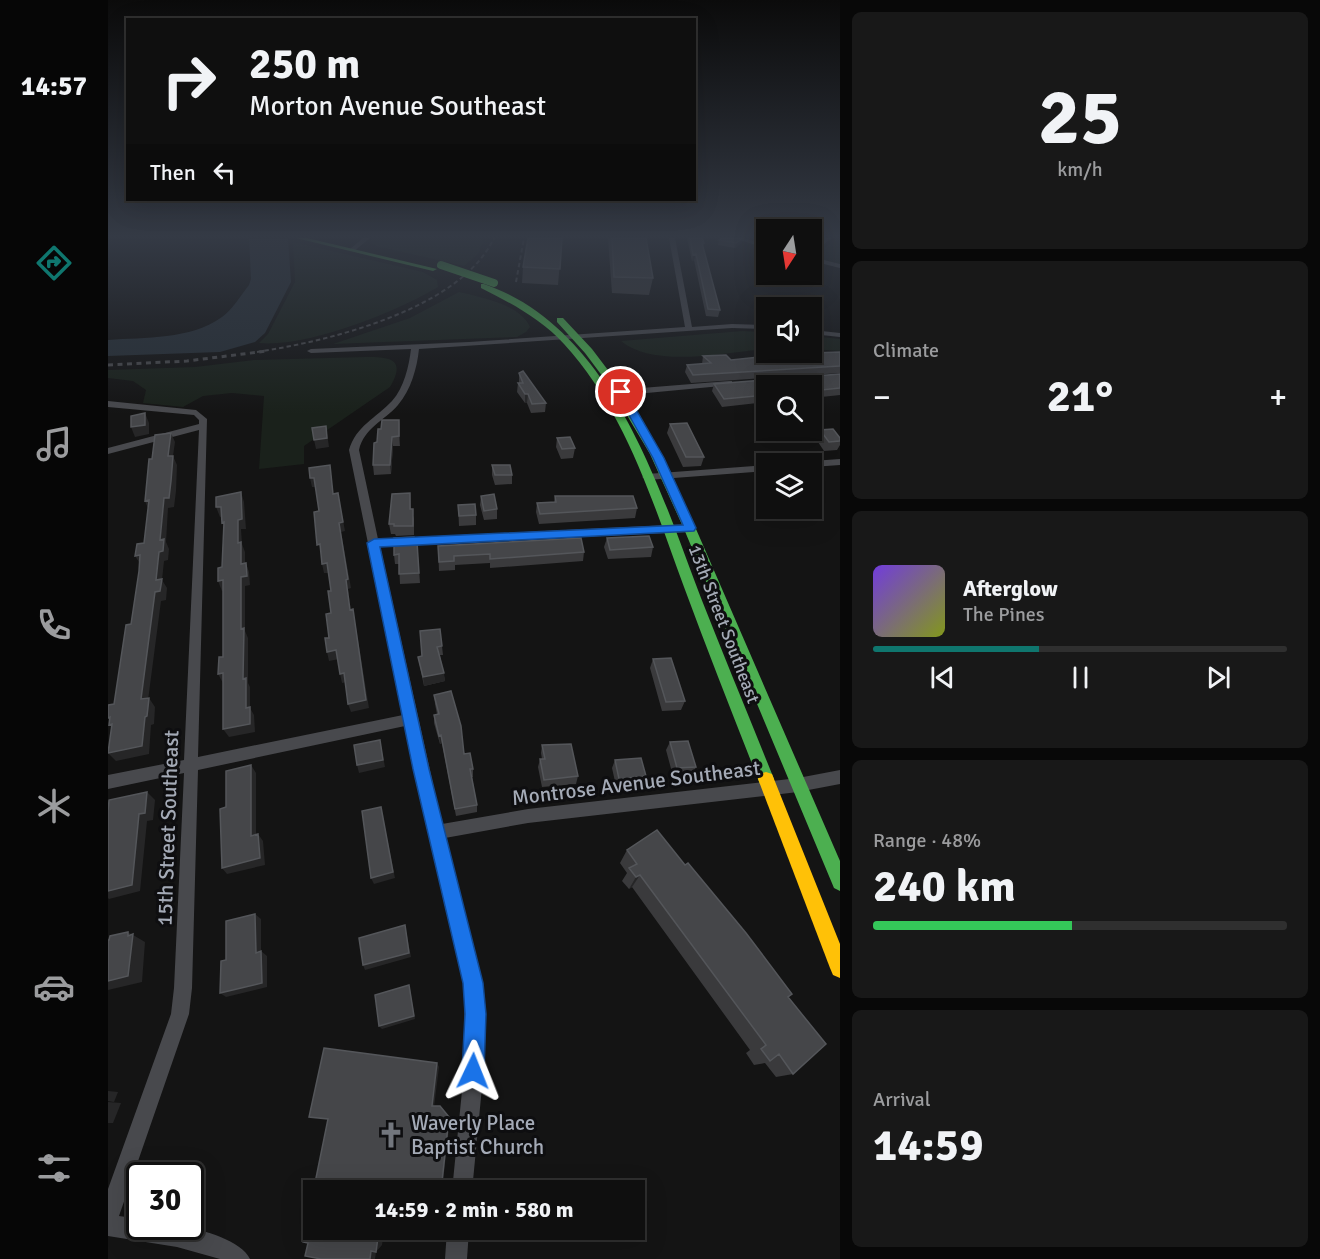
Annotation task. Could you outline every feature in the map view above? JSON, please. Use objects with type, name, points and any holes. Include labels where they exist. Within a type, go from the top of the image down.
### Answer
[{"type":"main road","name":"13th Street Southeast","points":[[509,297],[535,314],[575,350],[628,434],[668,529],[840,968]]},
{"type":"main road","name":"13th Street Southeast","points":[[517,297],[546,310],[579,337],[621,392],[640,422],[668,476],[840,882]]},
{"type":"street","points":[[683,297],[689,330]]},
{"type":"street","points":[[311,351],[756,327]]},
{"type":"street","points":[[822,333],[840,335]]},
{"type":"street","points":[[415,346],[411,368],[400,395],[363,431],[355,443],[354,450],[410,719],[473,983],[476,1014],[472,1090],[463,1180]]},
{"type":"street","points":[[604,394],[738,383]]},
{"type":"street","points":[[108,404],[190,412],[200,416],[203,426],[108,451]]},
{"type":"street","name":"15th Street Southeast","points":[[108,1218],[180,1014],[192,764],[203,426]]},
{"type":"street","points":[[822,464],[838,465]]},
{"type":"street","points":[[647,477],[756,469]]},
{"type":"street","points":[[374,543],[690,528]]},
{"type":"street","points":[[108,782],[410,719]]},
{"type":"street","name":"Montrose Avenue Southeast","points":[[437,832],[528,816],[798,786],[840,777]]},
{"type":"street","points":[[108,1225],[213,1244],[239,1259]]},
{"type":"street","points":[[456,1259],[457,1240]]},
{"type":"shaded area","points":[[240,297],[283,297],[265,333],[255,342],[220,352],[108,356],[108,340],[182,334],[222,317]]},
{"type":"shaded area","points":[[287,297],[420,297],[376,317],[326,334],[279,343],[259,343],[268,334]]},
{"type":"shaded area","points":[[450,297],[479,297],[509,307],[525,319],[530,327],[517,337],[333,344],[410,318]]},
{"type":"shaded area","points":[[756,332],[756,350],[691,357],[652,354],[635,350],[621,341]]},
{"type":"shaded area","points":[[822,337],[840,339],[840,351],[822,350]]},
{"type":"shaded area","points":[[365,357],[393,361],[397,370],[390,387],[304,446],[304,464],[259,469],[264,396],[232,393],[203,396],[183,407],[143,403],[146,390],[133,381],[108,378],[108,370],[195,367],[254,360]]},
{"type":"building","points":[[705,297],[716,297],[720,310],[708,309]]},
{"type":"building","points":[[840,352],[840,366],[693,375],[687,365],[711,363],[703,356],[726,355],[731,360],[756,357],[756,363],[822,363],[822,353]]},
{"type":"building","points":[[523,371],[546,403],[532,404],[528,394],[525,394],[518,383],[523,383],[519,373]]},
{"type":"building","points":[[840,374],[840,388],[822,390],[822,375]]},
{"type":"building","points":[[756,381],[756,396],[724,399],[714,384]]},
{"type":"building","points":[[145,413],[145,425],[131,427],[131,416]]},
{"type":"building","points":[[382,420],[399,420],[399,436],[392,437],[390,465],[373,465],[374,443],[377,442],[378,429],[381,429]]},
{"type":"building","points":[[687,423],[704,457],[686,457],[670,424]]},
{"type":"building","points":[[326,426],[327,438],[314,440],[312,428]]},
{"type":"building","points":[[833,429],[840,441],[829,442],[822,430]]},
{"type":"building","points":[[171,433],[168,456],[173,456],[171,481],[169,498],[164,498],[160,540],[164,539],[163,551],[159,552],[156,580],[162,579],[160,591],[155,592],[141,699],[149,698],[142,746],[108,753],[112,724],[109,725],[108,705],[114,704],[126,625],[131,624],[139,571],[140,555],[135,556],[137,544],[144,543],[149,500],[145,501],[149,459],[152,459],[155,435]]},
{"type":"building","points":[[570,437],[575,448],[562,449],[557,438]]},
{"type":"building","points":[[330,465],[333,494],[338,493],[343,522],[339,523],[348,579],[346,580],[350,610],[353,609],[366,700],[348,704],[344,673],[340,674],[336,650],[327,652],[325,638],[329,638],[326,614],[331,613],[328,591],[331,591],[327,563],[322,564],[320,544],[317,545],[314,512],[319,511],[314,478],[310,478],[309,468]]},
{"type":"building","points":[[492,465],[510,465],[512,475],[495,475]]},
{"type":"building","points":[[241,492],[242,519],[238,520],[238,543],[241,542],[241,564],[246,563],[247,576],[241,577],[241,629],[244,628],[243,679],[246,678],[246,708],[250,707],[250,724],[223,729],[223,673],[218,674],[219,657],[223,657],[223,580],[218,581],[218,568],[222,567],[224,522],[222,523],[221,507],[216,507],[216,497]]},
{"type":"building","points":[[410,493],[413,526],[389,524],[392,494]]},
{"type":"building","points":[[494,494],[497,509],[484,511],[481,496]]},
{"type":"building","points":[[555,496],[633,496],[637,508],[540,514],[537,503],[556,502]]},
{"type":"building","points":[[475,504],[476,515],[459,516],[458,505]]},
{"type":"building","points":[[649,536],[653,547],[610,550],[607,538]]},
{"type":"building","points":[[414,537],[414,542],[417,542],[419,573],[399,574],[399,554],[394,555],[394,538]]},
{"type":"building","points":[[581,538],[584,552],[490,559],[490,554],[454,556],[454,561],[439,562],[438,546]]},
{"type":"building","points":[[440,629],[442,646],[437,647],[444,673],[423,677],[418,657],[422,656],[420,631]]},
{"type":"building","points":[[671,658],[685,701],[666,702],[653,659]]},
{"type":"building","points":[[451,691],[461,726],[464,754],[470,753],[473,769],[470,769],[477,805],[455,809],[441,735],[439,736],[434,715],[439,714],[434,695]]},
{"type":"building","points":[[380,740],[383,760],[357,765],[354,745]]},
{"type":"building","points":[[688,741],[696,767],[677,768],[670,742]]},
{"type":"building","points":[[571,744],[578,776],[544,780],[540,759],[545,759],[542,745]]},
{"type":"building","points":[[641,758],[646,776],[619,779],[615,760]]},
{"type":"building","points":[[251,765],[251,836],[258,834],[260,858],[222,868],[220,809],[226,807],[226,771]]},
{"type":"building","points":[[147,792],[145,813],[139,814],[132,885],[108,891],[109,800]]},
{"type":"building","points":[[381,807],[393,872],[371,878],[362,811]]},
{"type":"building","points":[[657,830],[685,865],[688,863],[746,933],[792,994],[788,997],[826,1044],[793,1074],[779,1054],[770,1061],[761,1049],[766,1045],[640,875],[636,877],[629,868],[637,864],[627,850]]},
{"type":"building","points":[[255,914],[256,953],[261,951],[262,983],[220,993],[221,961],[226,960],[226,921]]},
{"type":"building","points":[[405,925],[409,953],[363,965],[359,938]]},
{"type":"building","points":[[128,932],[128,936],[133,934],[128,976],[108,981],[108,940],[110,936]]},
{"type":"building","points":[[409,985],[414,1016],[379,1026],[375,995]]},
{"type":"building","name":"Waverly Place Baptist Church","points":[[324,1048],[437,1063],[432,1106],[440,1106],[449,1117],[442,1180],[316,1180],[328,1119],[309,1117]]},
{"type":"building","name":"Waverly Place Baptist Church","points":[[303,1240],[378,1240],[376,1252],[371,1251],[370,1259],[321,1259],[305,1256],[308,1243],[303,1242]]},
{"type":"railway","points":[[257,352],[320,340],[355,330],[390,318],[432,297]]},
{"type":"railway","points":[[108,365],[187,361],[267,351]]},
{"type":"traffic: fast","points":[[504,297],[549,325],[567,342],[589,368],[625,427],[654,491],[766,779]]},
{"type":"traffic: fast","points":[[560,320],[613,384],[636,418],[655,454],[690,529],[840,882]]},
{"type":"traffic: slow","points":[[766,779],[840,968]]},
{"type":"place","name":"Waverly Place Baptist Church","points":[[391,1135]]},
{"type":"route","points":[[473,1071],[476,1014],[473,983],[421,769],[374,543],[690,528],[659,458],[621,392]]}]
